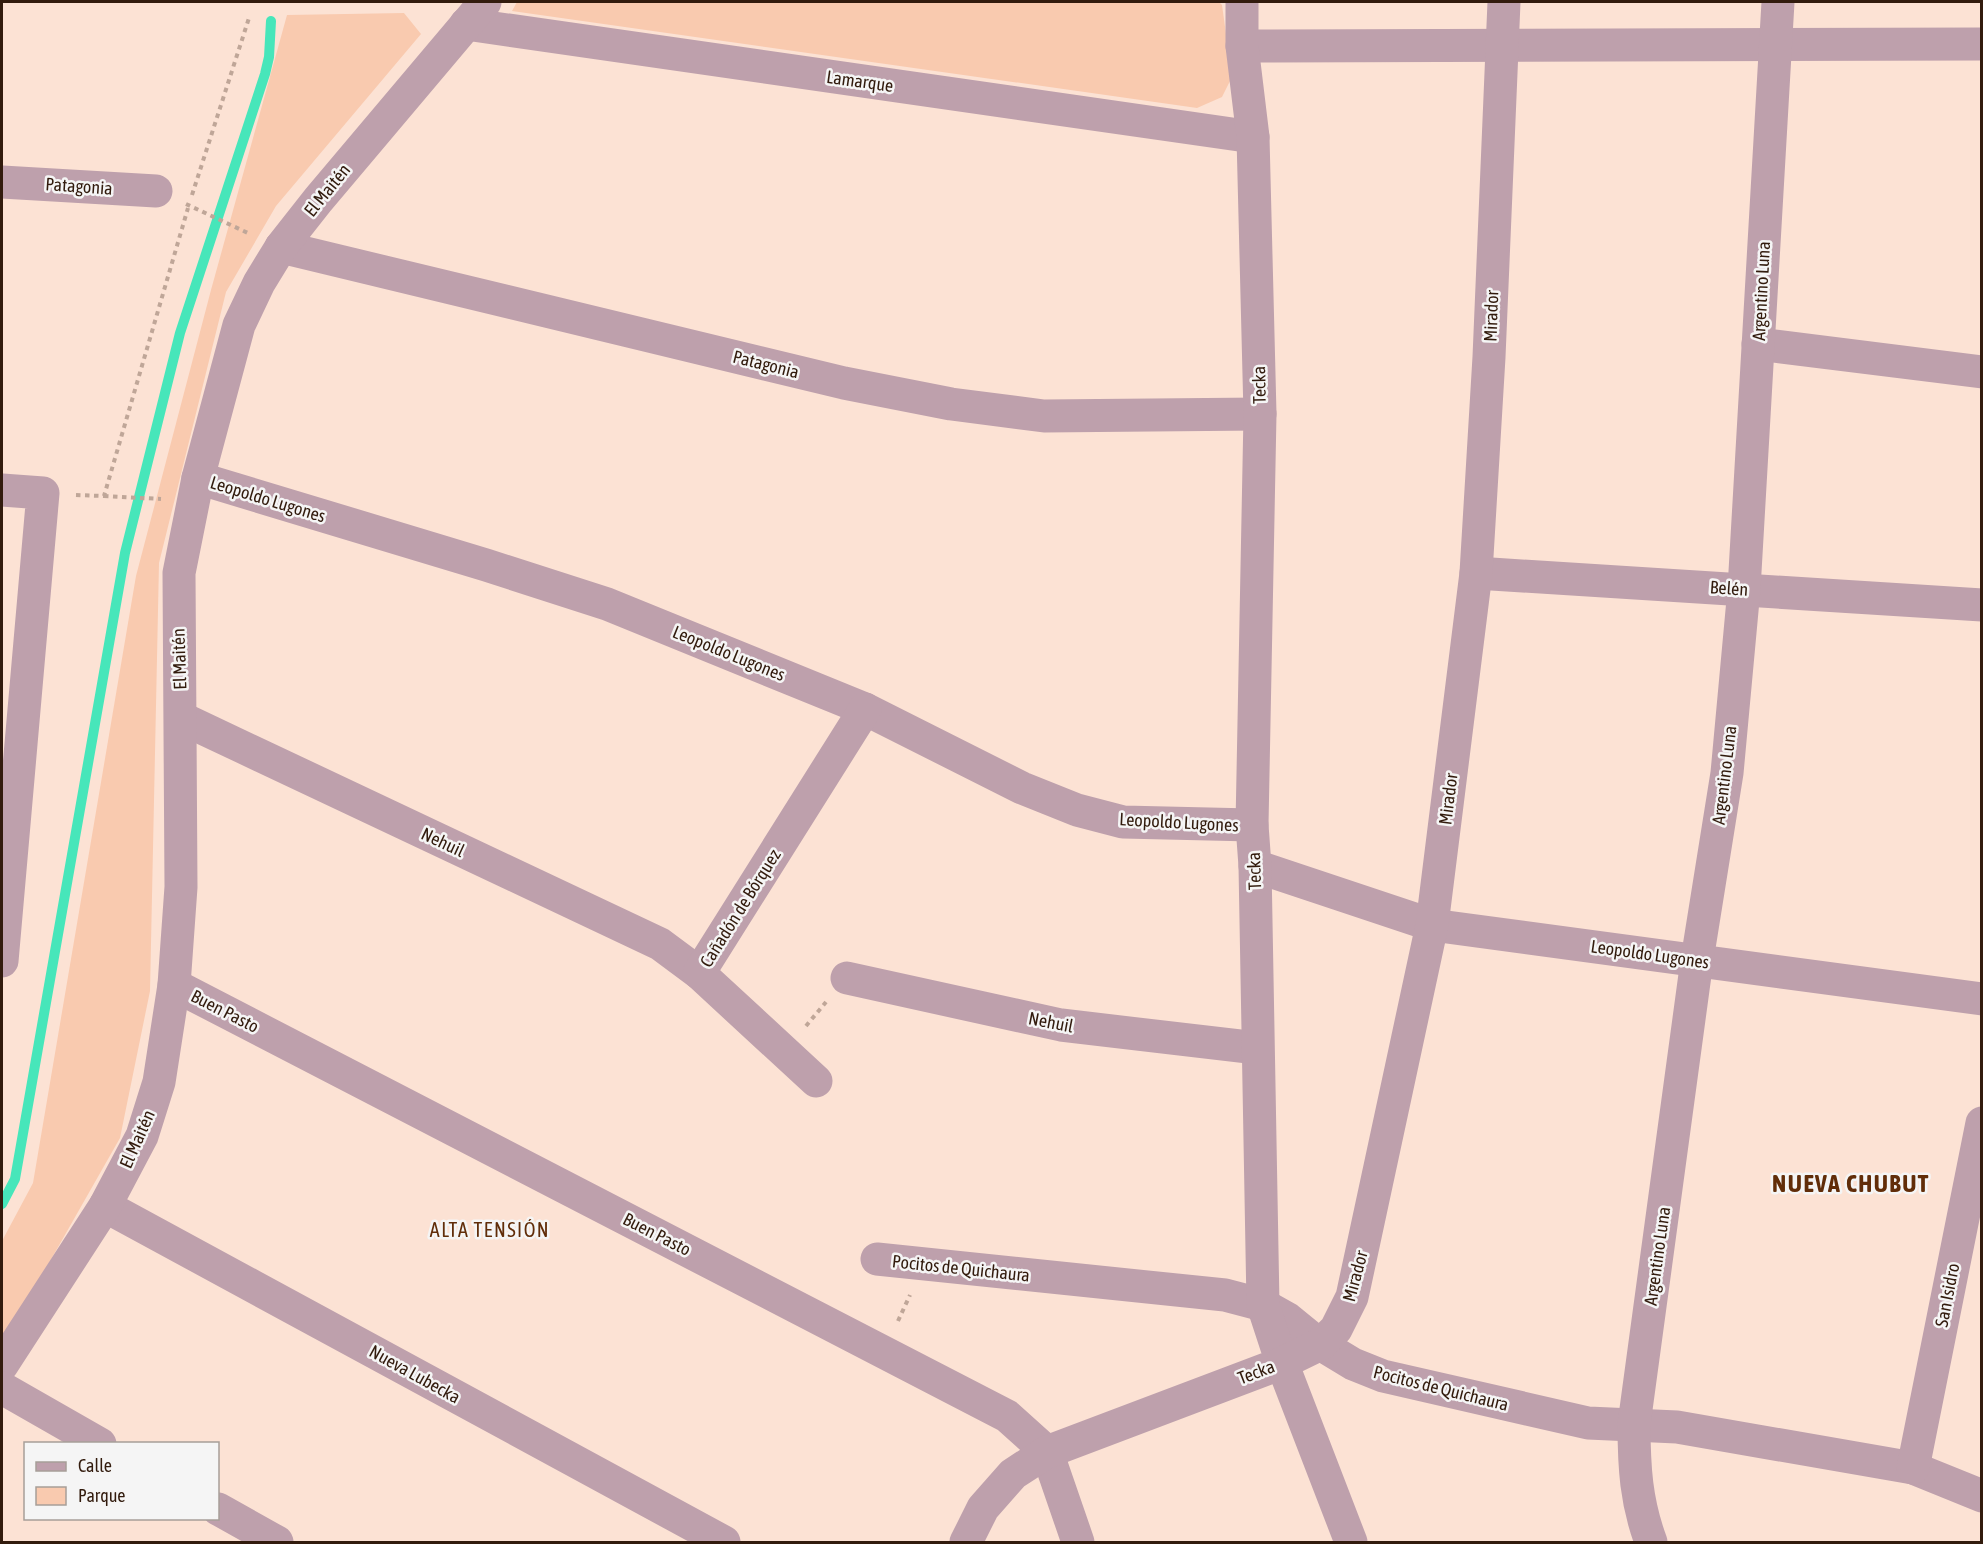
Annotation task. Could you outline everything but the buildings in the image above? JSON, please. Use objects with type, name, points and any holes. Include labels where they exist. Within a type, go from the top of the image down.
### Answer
[{"type":"street","name":"Tecka","points":[[966,1542],[983,1508],[1013,1474],[1047,1452],[1282,1362],[1263,1305],[1255,866],[1252,825],[1260,414],[1253,137],[1242,45],[1242,2]]},
{"type":"street","name":"Mirador","points":[[1282,1362],[1321,1344],[1336,1329],[1352,1297],[1432,925],[1476,573],[1489,357],[1504,2]]},
{"type":"street","name":"Argentino Luna","points":[[1651,1542],[1642,1517],[1634,1473],[1634,1424],[1697,960],[1726,773],[1744,589],[1778,2]]},
{"type":"street","name":"Lamarque","points":[[476,13],[1253,137]]},
{"type":"street","name":"El Maitén","points":[[2,1365],[105,1206],[142,1136],[159,1082],[174,985],[181,887],[179,573],[196,490],[239,325],[259,283],[281,248],[476,13]]},
{"type":"street","points":[[1242,45],[1982,44]]},
{"type":"street","name":"Patagonia","points":[[2,182],[156,191]]},
{"type":"street","name":"Patagonia","points":[[281,248],[844,383],[951,404],[1044,416],[1260,414]]},
{"type":"street","points":[[1758,344],[1982,372]]},
{"type":"street","points":[[2,490],[43,493],[8,803],[2,961]]},
{"type":"street","name":"Leopoldo Lugones","points":[[196,490],[475,561],[608,604],[865,709],[1022,788],[1077,810],[1123,822],[1252,825]]},
{"type":"street","name":"Belén","points":[[1476,573],[1982,605]]},
{"type":"street","name":"Cañadón de Bórquez","points":[[816,1081],[699,973],[865,709]]},
{"type":"street","name":"Nehuil","points":[[181,718],[660,944],[699,973]]},
{"type":"street","name":"Leopoldo Lugones","points":[[1255,866],[1432,925],[1982,999]]},
{"type":"street","name":"Nehuil","points":[[847,978],[1061,1025],[1257,1048]]},
{"type":"street","name":"Buen Pasto","points":[[174,985],[1007,1416],[1047,1452],[1078,1542]]},
{"type":"street","name":"San Isidro","points":[[1913,1468],[1982,1123]]},
{"type":"street","name":"Nueva Lubecka","points":[[105,1206],[724,1542]]},
{"type":"street","name":"Pocitos de Quichaura","points":[[877,1259],[1224,1295],[1263,1305],[1353,1364],[1383,1376],[1588,1423],[1677,1427],[1913,1468],[1982,1496]]},
{"type":"street","points":[[1282,1362],[1351,1542]]},
{"type":"street","points":[[2,1388],[98,1442]]},
{"type":"street","points":[[219,1510],[277,1542]]},
{"type":"path","points":[[104,496],[188,205],[249,18]]},
{"type":"path","points":[[188,205],[281,248]]},
{"type":"path","points":[[43,493],[104,496],[196,490]]},
{"type":"path","points":[[784,1052],[847,978]]},
{"type":"path","points":[[884,1352],[924,1264]]},
{"type":"green space","points":[[517,2],[1219,2],[1222,5],[1232,77],[1222,97],[1197,108],[512,11]]},
{"type":"green space","points":[[404,13],[421,34],[276,206],[226,292],[159,563],[150,991],[120,1138],[20,1314],[2,1339],[2,1241],[33,1183],[136,576],[211,290],[287,15]]},
{"type":"waterway","points":[[2,1204],[15,1179],[125,553],[180,333],[265,74],[269,57],[271,21]]},
{"type":"district","name":"NUEVA CHUBUT","points":[[1851,1183]]},
{"type":"district","name":"ALTA TENSIÓN","points":[[490,1229]]}]
